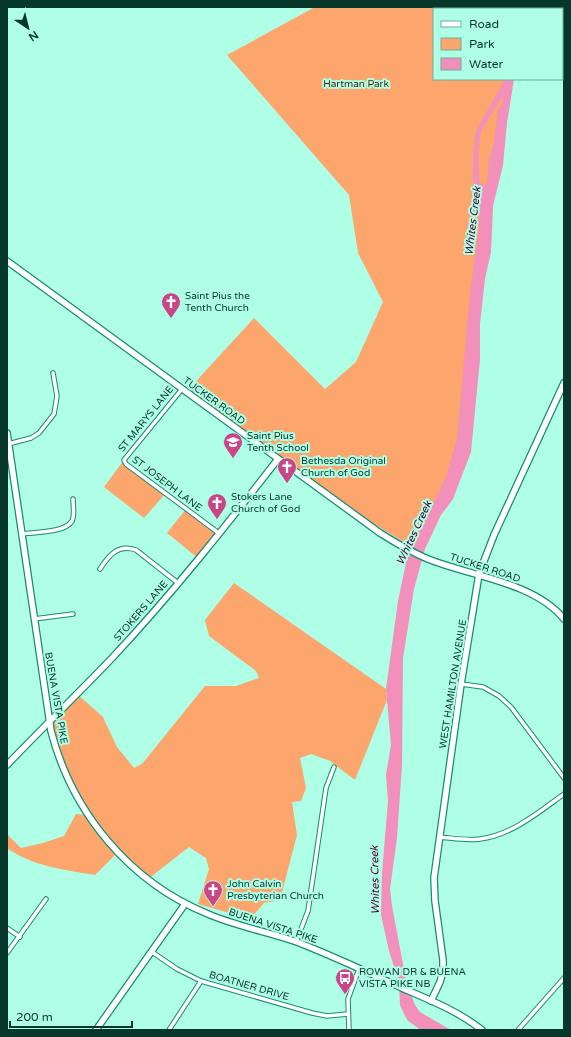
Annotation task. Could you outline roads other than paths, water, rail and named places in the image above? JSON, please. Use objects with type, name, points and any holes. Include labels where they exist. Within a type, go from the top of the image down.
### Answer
[{"type":"street","name":"TUCKER ROAD","points":[[7,262],[380,533],[405,548],[430,560],[479,574],[521,589],[544,603],[564,619]]},
{"type":"street","points":[[8,444],[31,438],[39,433],[54,414],[57,396],[53,373]]},
{"type":"street","name":"WEST HAMILTON AVENUE","points":[[428,1000],[440,982],[443,971],[434,893],[440,837],[461,684],[479,574],[494,535],[564,383]]},
{"type":"street","name":"ST MARYS LANE","points":[[124,460],[182,389]]},
{"type":"street","name":"BUENA VISTA PIKE","points":[[7,433],[49,721],[55,748],[72,789],[104,839],[131,866],[185,904],[208,914],[296,942],[461,1015],[482,1030]]},
{"type":"street","name":"STOKERS LANE","points":[[7,765],[113,657],[220,534],[278,459]]},
{"type":"street","name":"ST JOSEPH LANE","points":[[124,460],[126,464],[220,534]]},
{"type":"street","points":[[21,534],[61,529],[67,526],[72,520],[73,499]]},
{"type":"street","points":[[100,569],[113,552],[121,548],[128,548],[136,550],[178,583]]},
{"type":"street","points":[[34,620],[73,614]]},
{"type":"street","points":[[461,684],[483,687],[499,696],[511,707],[564,778]]},
{"type":"street","points":[[296,942],[308,911],[326,788],[334,767]]},
{"type":"street","points":[[440,837],[480,839],[502,833],[525,822],[564,794]]},
{"type":"street","points":[[7,953],[46,899]]},
{"type":"street","points":[[96,1030],[185,904]]},
{"type":"street","points":[[7,928],[20,937]]},
{"type":"street","name":"BOATNER DRIVE","points":[[152,952],[177,969],[201,981],[316,1014],[327,1016],[348,1014]]},
{"type":"street","points":[[349,1030],[348,999],[359,969]]},
{"type":"street","points":[[518,1030],[564,978]]},
{"type":"street","points":[[169,1030],[201,981]]},
{"type":"water","points":[[504,80],[514,80],[507,123],[503,165],[493,206],[491,252],[485,279],[480,324],[480,359],[471,452],[453,499],[441,515],[425,549],[414,589],[403,658],[402,765],[397,838],[390,889],[392,906],[407,985],[415,1005],[420,1012],[451,1030],[421,1030],[408,1021],[400,1005],[399,982],[389,951],[381,915],[382,873],[388,801],[386,775],[391,745],[386,689],[398,601],[407,558],[446,477],[457,438],[470,294],[479,228],[479,202],[473,180],[473,155],[476,131]],"holes":[[[501,98],[503,101],[498,111],[494,143],[489,160],[487,183],[485,186],[480,183],[479,177],[478,152],[481,131]]]},
{"type":"place","name":"Saint Pius the Tenth Church","points":[[171,319]]},
{"type":"place","name":"Saint Pius Tenth School","points":[[233,459]]},
{"type":"place","name":"Bethesda Original Church of God","points":[[287,484]]},
{"type":"place","name":"Stokers Lane Church of God","points":[[217,520]]},
{"type":"place","name":"John Calvin Presbyterian Church","points":[[213,907]]},
{"type":"place","name":"ROWAN DR & BUENA VISTA PIKE NB","points":[[345,995]]},
{"type":"park label","name":"Hartman Park","points":[[356,84]]},
{"type":"water label","name":"Whites Creek","points":[[473,221]]},
{"type":"water label","name":"Whites Creek","points":[[414,533]]},
{"type":"water label","name":"Whites Creek","points":[[375,880]]}]
